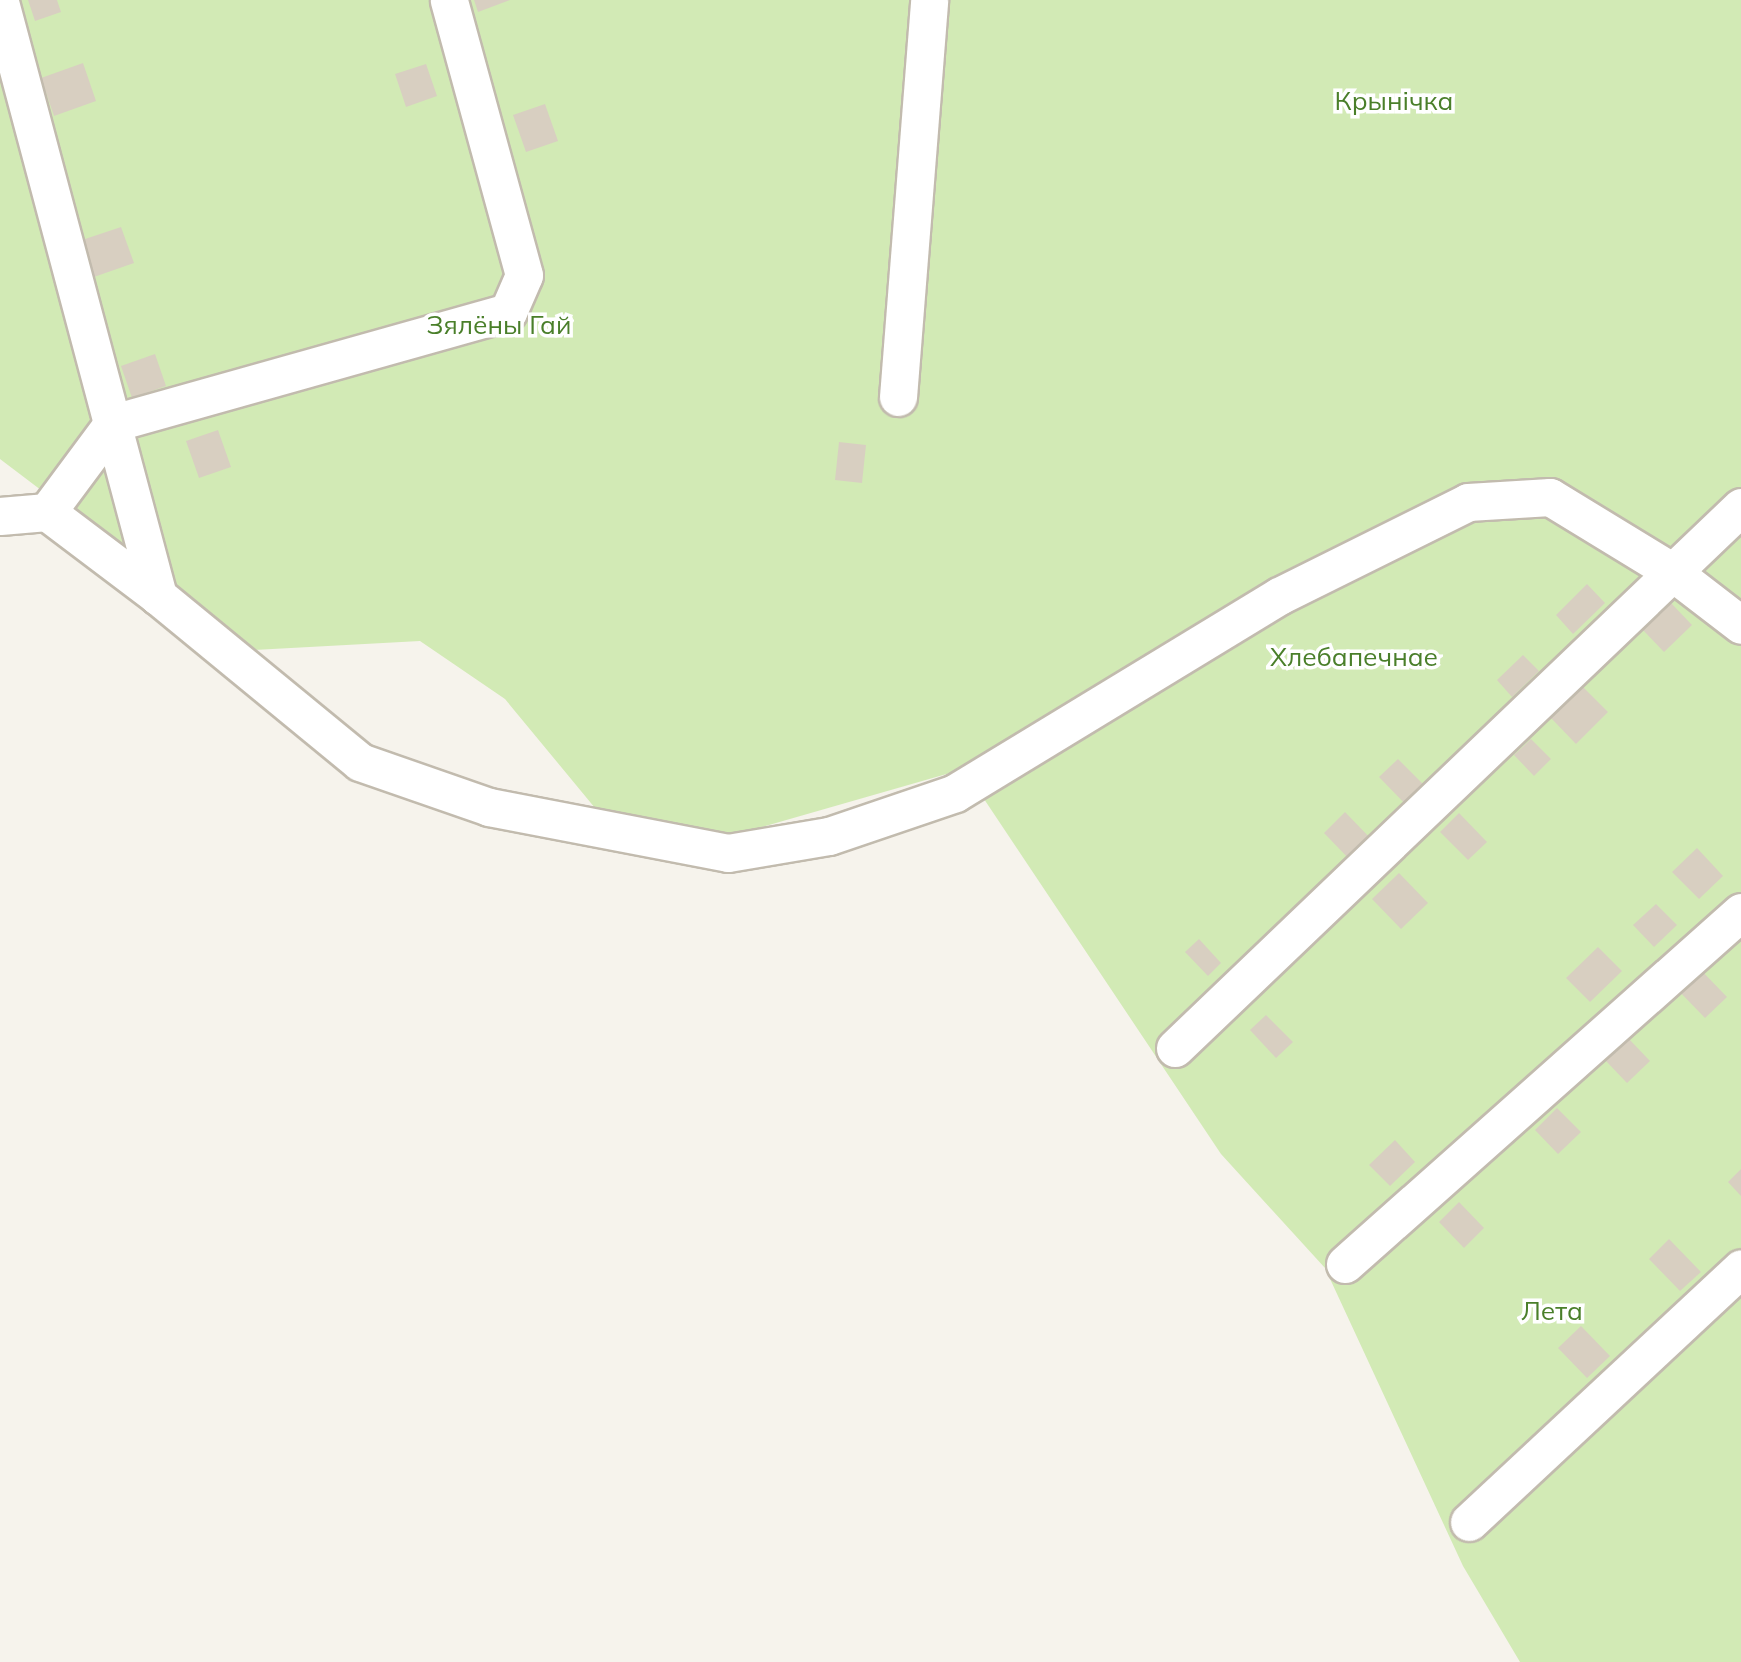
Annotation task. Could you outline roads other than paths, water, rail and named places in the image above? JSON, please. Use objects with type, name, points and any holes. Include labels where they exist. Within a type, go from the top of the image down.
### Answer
[{"type":"street","points":[[47,512],[113,423],[508,312],[524,275],[449,0]]},
{"type":"street","points":[[898,397],[929,0]]},
{"type":"street","points":[[0,2],[158,596]]},
{"type":"street","points":[[0,516],[47,512],[158,596],[360,762],[489,807],[728,853],[829,836],[955,793],[1279,596],[1468,502],[1550,497],[1671,571],[1741,625]]},
{"type":"street","points":[[1175,1048],[1741,506]]},
{"type":"street","points":[[1345,1264],[1741,912]]},
{"type":"street","points":[[1469,1522],[1741,1268]]},
{"type":"park label","name":"Крынічка","points":[[1394,101]]},
{"type":"park label","name":"Зялёны Гай","points":[[499,325]]},
{"type":"park label","name":"Хлебапечнае","points":[[1354,657]]},
{"type":"park label","name":"Лета","points":[[1552,1311]]}]
